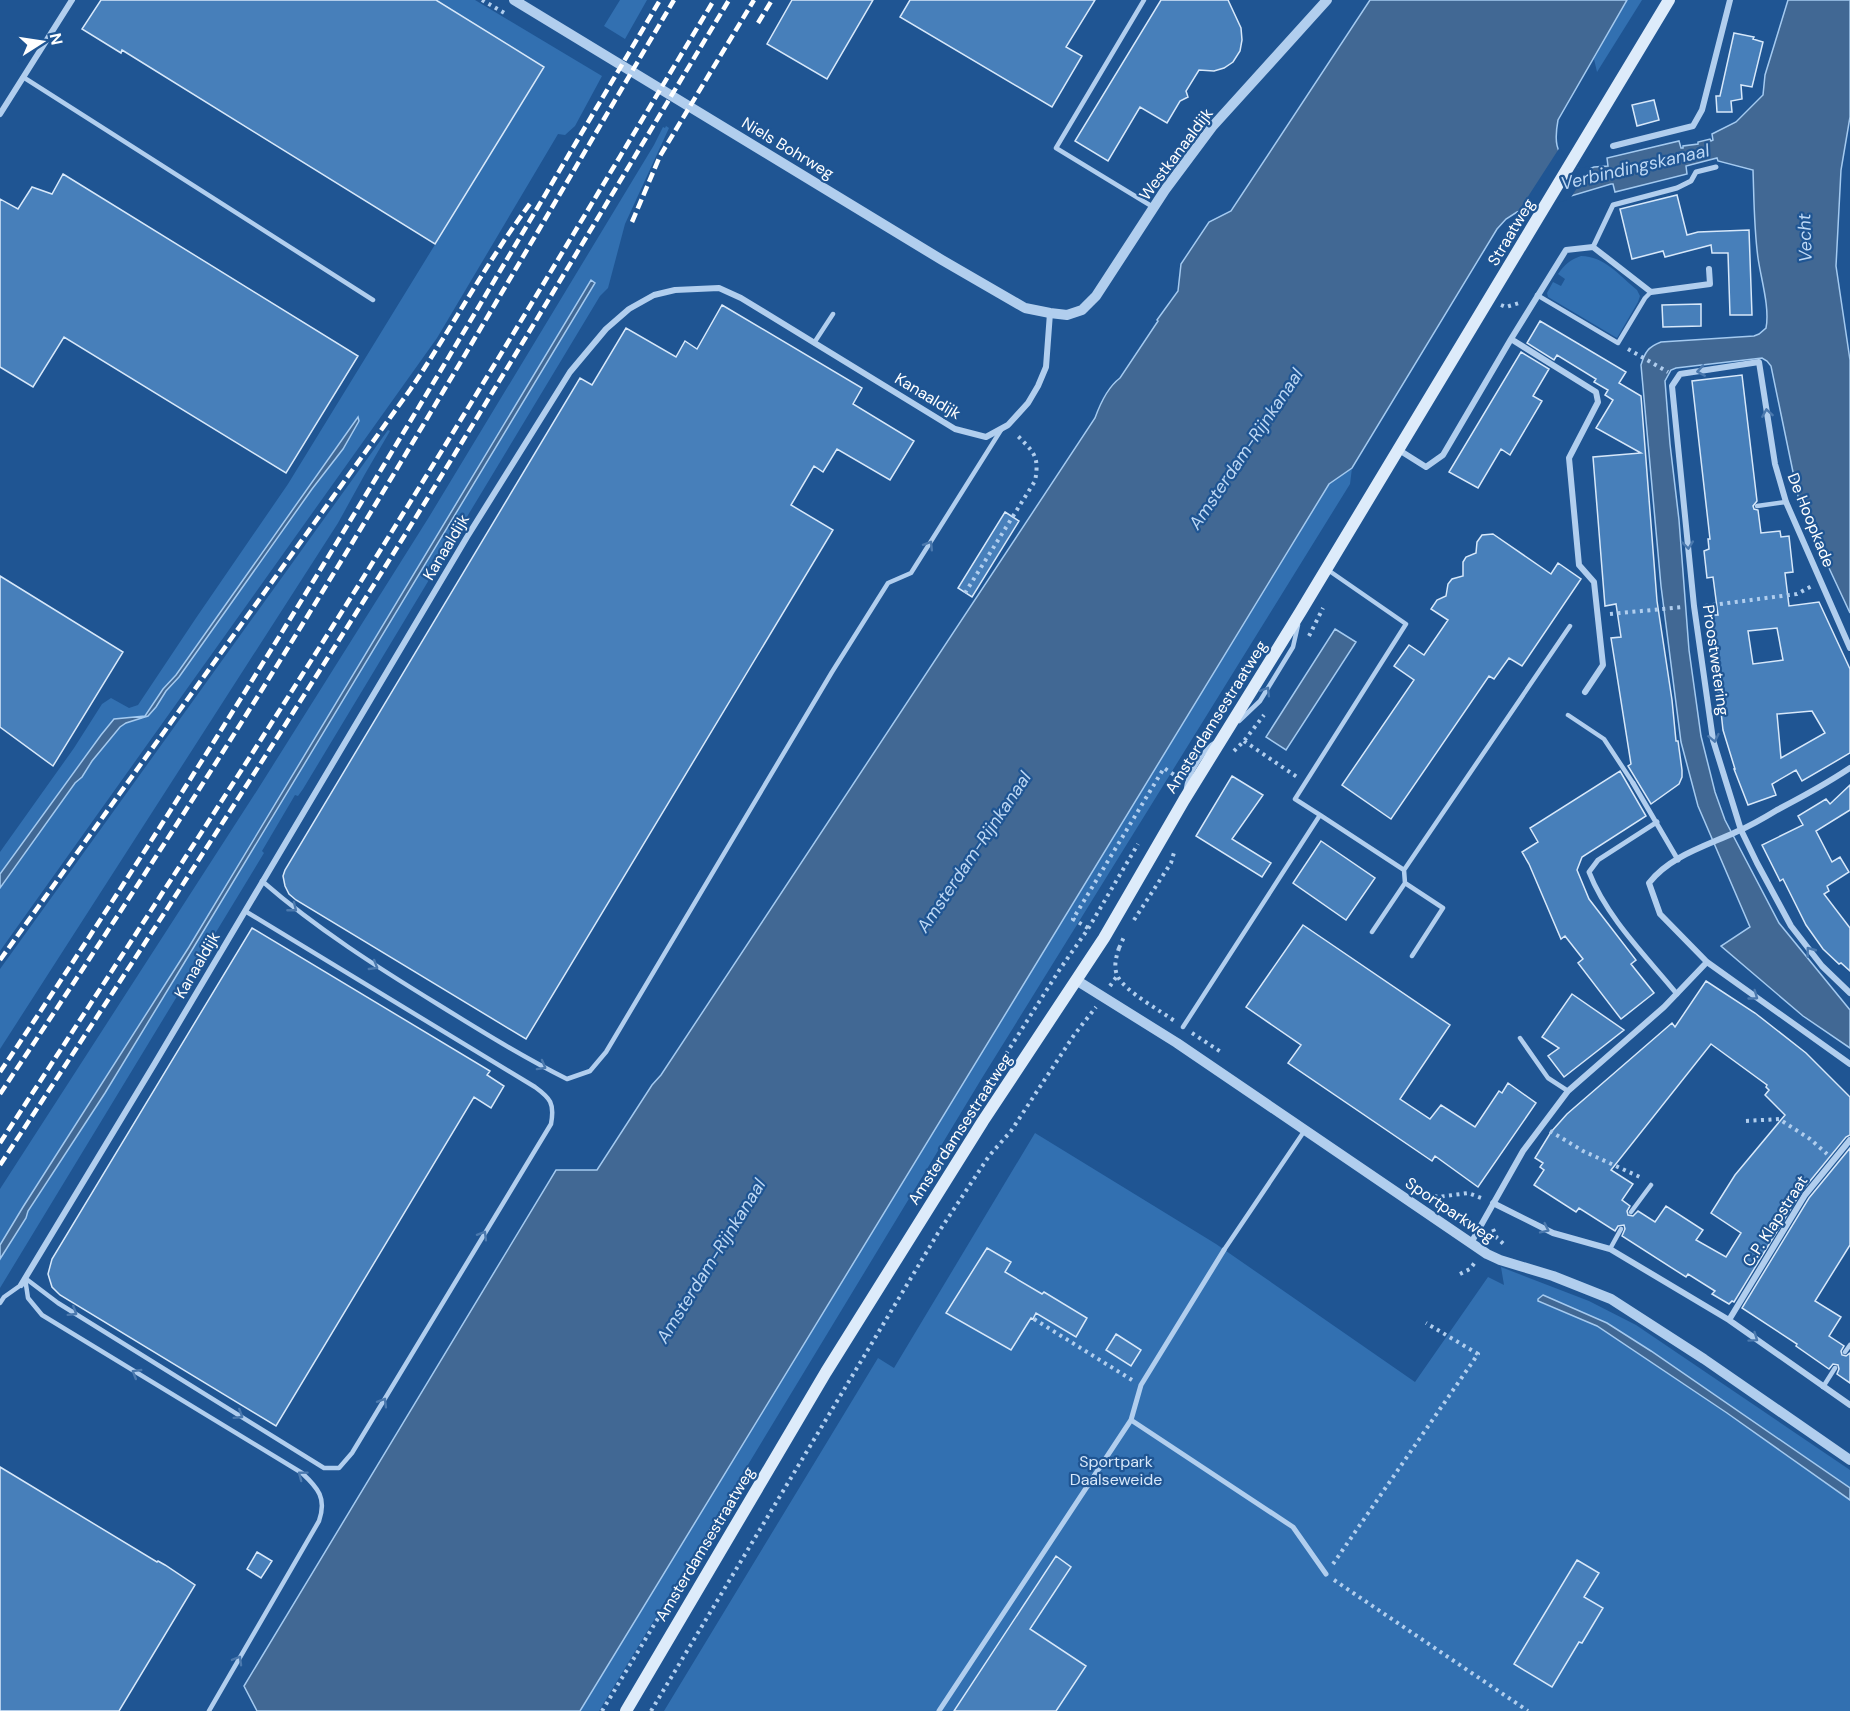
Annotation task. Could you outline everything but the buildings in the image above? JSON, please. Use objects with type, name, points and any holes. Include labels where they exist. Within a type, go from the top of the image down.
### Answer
[{"type":"main road","name":"Straatweg","points":[[1326,568],[1670,0]]},
{"type":"main road","name":"Amsterdamsestraatweg","points":[[626,1711],[826,1372],[983,1121],[1104,938],[1184,800],[1326,568]]},
{"type":"street","points":[[0,114],[72,0]]},
{"type":"street","name":"Niels Bohrweg","points":[[514,0],[1025,308],[1050,314]]},
{"type":"street","name":"Westkanaaldijk","points":[[1050,314],[1067,315],[1082,310],[1096,296],[1154,208],[1212,127],[1326,0]]},
{"type":"street","points":[[1612,146],[1693,126],[1702,110],[1730,0]]},
{"type":"street","points":[[1593,248],[1613,205],[1677,188],[1691,181],[1696,172],[1716,167]]},
{"type":"street","points":[[1398,450],[1426,467],[1443,454],[1566,250],[1593,248],[1651,292],[1710,284],[1709,269]]},
{"type":"street","name":"Kanaaldijk","points":[[21,1286],[461,547],[570,372],[606,329],[629,309],[654,295],[675,290],[719,288],[741,298],[955,429],[986,437],[1005,426]]},
{"type":"street","points":[[1005,426],[1028,404],[1046,367],[1050,314]]},
{"type":"street","points":[[1511,339],[1596,392],[1598,402],[1569,458],[1579,565],[1594,582],[1603,665],[1586,692]]},
{"type":"street","name":"De Hoopkade","points":[[1759,362],[1775,464],[1786,502],[1850,648]]},
{"type":"street","name":"Proostwetering","points":[[1759,362],[1680,374],[1672,386],[1694,606],[1713,740],[1739,831],[1791,926],[1822,966],[1850,993]]},
{"type":"street","points":[[1850,768],[1826,784],[1739,831],[1704,845],[1678,860],[1657,873],[1649,884],[1660,914],[1707,962],[1850,1064]]},
{"type":"street","points":[[1633,783],[1678,860]]},
{"type":"street","points":[[1657,822],[1598,860],[1589,872],[1596,888],[1622,927],[1677,994]]},
{"type":"street","points":[[1471,1243],[1523,1151],[1568,1091],[1664,1007],[1707,962]]},
{"type":"street","name":"Sportparkweg","points":[[1076,980],[1177,1043],[1471,1243],[1500,1260],[1553,1276],[1611,1299],[1704,1359],[1850,1460]]},
{"type":"street","name":"C.P. Klapstraat","points":[[1729,1320],[1805,1195],[1850,1140]]},
{"type":"street","name":"Sportparkweg","points":[[1493,1203],[1553,1233],[1610,1249],[1729,1320],[1850,1405]]},
{"type":"street","points":[[939,1711],[1131,1420],[1141,1385],[1224,1250]]},
{"type":"street","points":[[1131,1420],[1293,1527],[1326,1574]]},
{"type":"lane","points":[[1144,0],[1056,148],[1154,208]]},
{"type":"lane","points":[[23,77],[374,300]]},
{"type":"lane","points":[[1537,295],[1618,343],[1645,297],[1651,292]]},
{"type":"lane","points":[[814,343],[832,314]]},
{"type":"lane","points":[[262,881],[291,906],[362,958],[498,1041],[567,1079],[590,1071],[606,1052],[832,672],[888,583],[911,573],[1005,426]]},
{"type":"lane","points":[[1757,506],[1786,502]]},
{"type":"lane","points":[[1326,568],[1406,624],[1295,799],[1404,870]]},
{"type":"lane","points":[[1372,932],[1405,883],[1404,870],[1570,626]]},
{"type":"lane","points":[[1568,715],[1604,739],[1633,783]]},
{"type":"lane","points":[[1183,1027],[1320,815]]},
{"type":"lane","points":[[1405,883],[1443,908],[1412,956]]},
{"type":"lane","points":[[25,1278],[58,1303],[324,1468],[339,1468],[352,1453],[551,1124],[553,1112],[549,1098],[535,1087],[244,911]]},
{"type":"lane","points":[[1520,1038],[1548,1078],[1568,1091]]},
{"type":"lane","points":[[1224,1250],[1305,1130]]},
{"type":"lane","points":[[1631,1212],[1652,1185]]},
{"type":"lane","points":[[1610,1249],[1622,1228]]},
{"type":"lane","points":[[25,1278],[28,1298],[42,1315],[302,1473],[318,1488],[323,1508],[319,1521],[209,1711]]},
{"type":"lane","points":[[0,1303],[4,1297],[21,1286]]},
{"type":"lane","points":[[1845,1352],[1850,1345]]},
{"type":"lane","points":[[1822,1387],[1834,1368]]},
{"type":"path","points":[[1506,307],[1518,303]]},
{"type":"path","points":[[1641,357],[1670,373]]},
{"type":"path","points":[[965,592],[1035,481],[1038,465],[1033,452],[1005,426]]},
{"type":"path","points":[[1705,606],[1797,594]]},
{"type":"path","points":[[1598,615],[1689,606]]},
{"type":"path","points":[[1201,739],[1237,682]]},
{"type":"path","points":[[1244,741],[1305,782]]},
{"type":"path","points":[[1184,768],[1180,778],[1164,768],[1073,919],[1119,948],[1115,966],[1117,976],[1126,987],[1221,1053]]},
{"type":"path","points":[[1004,1058],[1088,929],[1142,838]]},
{"type":"path","points":[[651,1711],[938,1233],[989,1156],[1011,1131],[1074,1035],[1117,976]]},
{"type":"path","points":[[1746,1121],[1779,1119],[1810,1139],[1834,1160]]},
{"type":"path","points":[[1542,1126],[1583,1151],[1643,1178]]},
{"type":"path","points":[[1420,1189],[1429,1196],[1468,1193],[1493,1203]]},
{"type":"path","points":[[1034,1319],[1141,1385]]},
{"type":"path","points":[[1426,1323],[1478,1354],[1326,1574],[1528,1711]]},
{"type":"path","points":[[602,1711],[736,1491]]},
{"type":"green space","points":[[436,0],[475,0],[602,76],[575,126],[565,135],[558,134],[437,338],[0,951],[0,888],[75,783],[120,727],[145,718],[151,713],[179,677],[312,489],[343,449],[359,421],[356,420],[145,716],[114,720],[0,874],[0,852],[74,748],[102,704],[111,698],[129,708],[138,705],[288,484],[544,67]]},
{"type":"green space","points":[[620,0],[647,0],[625,39],[604,26]]},
{"type":"green space","points":[[1627,0],[1642,0],[1597,72],[1594,59]]},
{"type":"green space","points":[[663,127],[669,128],[625,224],[608,288],[600,296],[303,789],[298,796],[295,795],[262,851],[264,853],[0,1288],[0,1259],[28,1211],[105,1093],[595,283],[591,281],[189,947],[0,1245],[0,1189],[258,789],[429,517]]},
{"type":"green space","points":[[1581,256],[1604,263],[1637,290],[1640,296],[1617,338],[1548,297],[1547,293],[1553,282],[1561,286],[1565,279],[1558,274],[1568,263]]},
{"type":"green space","points":[[388,430],[390,431],[338,523],[0,1049],[0,969]]},
{"type":"green space","points":[[1352,468],[1350,484],[982,1078],[599,1711],[580,1711],[1329,484]]},
{"type":"green space","name":"Sportpark Daalseweide","points":[[1035,1133],[1216,1244],[1415,1382],[1488,1277],[1504,1285],[1501,1267],[1589,1301],[1636,1325],[1850,1470],[1850,1488],[1607,1323],[1543,1295],[1538,1299],[1539,1302],[1597,1326],[1727,1413],[1850,1500],[1850,1711],[664,1711],[878,1358],[894,1368]]},
{"type":"water","points":[[1370,0],[1627,0],[1558,120],[1556,140],[1561,156],[1568,167],[1587,170],[1608,166],[1607,158],[1679,141],[1683,148],[1683,146],[1698,144],[1698,142],[1713,140],[1712,134],[1736,122],[1763,95],[1765,75],[1788,0],[1850,0],[1850,117],[1841,170],[1836,266],[1850,360],[1850,613],[1798,496],[1771,366],[1762,358],[1676,368],[1671,370],[1665,381],[1689,650],[1701,736],[1715,792],[1725,820],[1779,923],[1850,1010],[1850,1048],[1803,1016],[1721,946],[1750,927],[1698,806],[1681,742],[1661,586],[1641,365],[1648,350],[1661,342],[1754,336],[1766,328],[1766,303],[1756,236],[1753,170],[1718,161],[1717,158],[1686,166],[1687,174],[1615,192],[1611,184],[1517,212],[1497,229],[1352,468],[1329,484],[580,1711],[257,1711],[244,1686],[556,1170],[597,1170],[1095,418],[1108,391],[1120,378],[1178,291],[1181,264],[1209,222],[1231,211]]},
{"type":"water","points":[[591,280],[595,283],[105,1093],[28,1211],[0,1259],[0,1245],[189,947]]},
{"type":"water","points":[[358,417],[359,421],[343,449],[312,489],[179,677],[148,716],[120,727],[75,783],[0,888],[0,874],[101,735],[114,719],[145,716]]},
{"type":"water","points":[[1335,629],[1356,642],[1286,750],[1266,737]]},
{"type":"water","points":[[1543,1295],[1607,1323],[1651,1351],[1850,1488],[1850,1500],[1727,1413],[1597,1326],[1538,1301]]},
{"type":"pier","points":[[1560,147],[1570,165],[1580,168],[1591,166],[1570,199],[1516,215]]},
{"type":"railway","points":[[0,1072],[172,808],[338,541],[660,0]]},
{"type":"railway","points":[[0,1094],[160,851],[307,617],[466,354],[674,0]]},
{"type":"railway","points":[[0,1143],[343,610],[513,334],[714,0]]},
{"type":"railway","points":[[0,1165],[194,867],[385,567],[729,0]]},
{"type":"railway","points":[[632,222],[660,156],[754,0]]},
{"type":"railway","points":[[758,23],[772,0]]},
{"type":"railway","points":[[0,960],[410,390],[500,247],[532,201]]},
{"type":"water label","name":"Verbindingskanaal","points":[[1635,167]]},
{"type":"water label","name":"Vecht","points":[[1805,238]]},
{"type":"water label","name":"Amsterdam-Rijnkanaal","points":[[1246,449]]},
{"type":"water label","name":"Amsterdam-Rijnkanaal","points":[[974,852]]},
{"type":"water label","name":"Amsterdam-Rijnkanaal","points":[[711,1261]]}]
